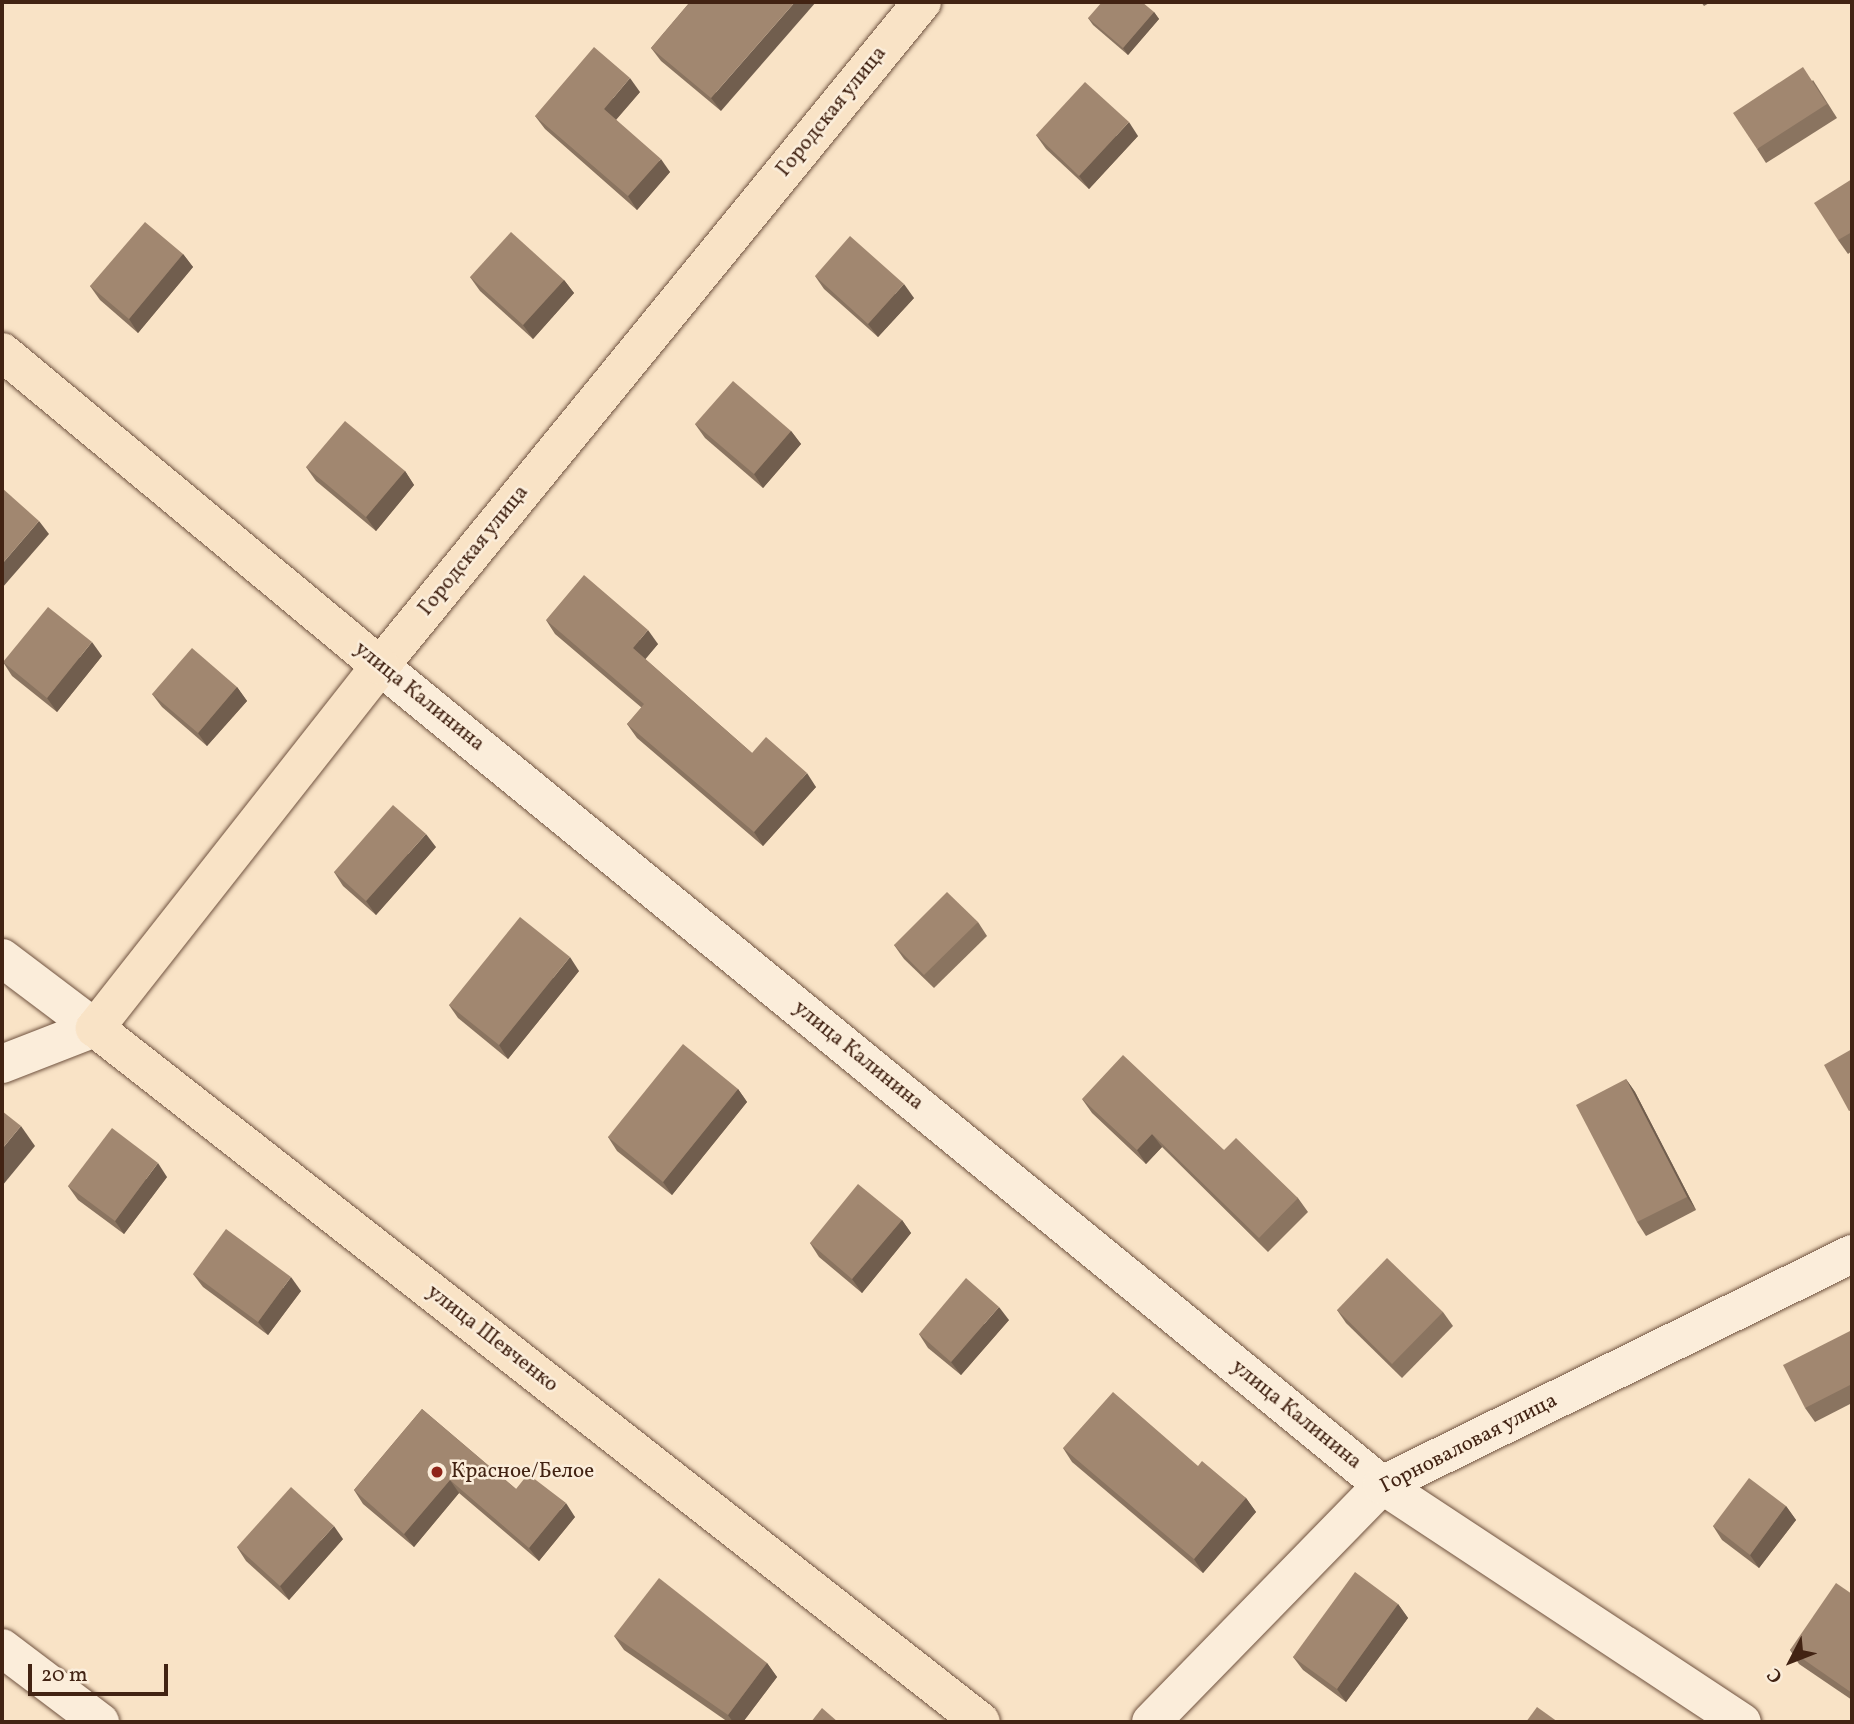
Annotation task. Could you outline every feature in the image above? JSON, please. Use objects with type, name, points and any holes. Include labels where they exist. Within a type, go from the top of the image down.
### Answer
[{"type":"main road","name":"Городская улица","points":[[95,1028],[380,666],[922,2]]},
{"type":"main road","name":"улица Калинина","points":[[2,352],[380,666]]},
{"type":"main road","name":"улица Шевченко","points":[[95,1028],[981,1722]]},
{"type":"street","name":"улица Калинина","points":[[380,666],[1382,1485],[1742,1722]]},
{"type":"street","name":"улица Шевченко","points":[[2,958],[95,1028]]},
{"type":"street","points":[[2,1064],[95,1028]]},
{"type":"street","name":"Горноваловая улица","points":[[1151,1722],[1382,1485],[1852,1254]]},
{"type":"street","points":[[2,1648],[100,1722]]},
{"type":"building","points":[[690,2],[795,2],[711,98],[651,48]]},
{"type":"building","points":[[1102,2],[1142,2],[1154,12],[1123,48],[1088,18]]},
{"type":"building","points":[[594,47],[630,78],[604,109],[661,159],[628,196],[535,116]]},
{"type":"building","points":[[1803,67],[1827,104],[1757,149],[1733,113]]},
{"type":"building","points":[[1085,82],[1129,122],[1079,176],[1036,135]]},
{"type":"building","points":[[1852,179],[1852,232],[1838,240],[1814,203]]},
{"type":"building","points":[[145,222],[183,254],[129,319],[90,286]]},
{"type":"building","points":[[511,232],[564,280],[523,325],[470,277]]},
{"type":"building","points":[[850,236],[904,284],[868,324],[815,276]]},
{"type":"building","points":[[733,381],[791,431],[754,474],[695,424]]},
{"type":"building","points":[[345,421],[405,471],[366,517],[306,467]]},
{"type":"building","points":[[2,488],[39,521],[2,564]]},
{"type":"building","points":[[584,575],[648,630],[633,648],[752,753],[766,737],[807,773],[754,832],[627,724],[644,704],[546,620]]},
{"type":"building","points":[[48,607],[92,642],[47,698],[3,662]]},
{"type":"building","points":[[192,648],[237,687],[198,733],[152,694]]},
{"type":"building","points":[[393,805],[426,834],[366,901],[334,872]]},
{"type":"building","points":[[947,892],[978,922],[924,975],[894,945]]},
{"type":"building","points":[[520,917],[570,957],[499,1045],[449,1005]]},
{"type":"building","points":[[683,1044],[738,1089],[663,1182],[608,1137]]},
{"type":"building","points":[[1852,1049],[1852,1110],[1849,1111],[1824,1065]]},
{"type":"building","points":[[1123,1055],[1224,1150],[1236,1138],[1298,1198],[1259,1238],[1152,1134],[1137,1150],[1082,1099]]},
{"type":"building","points":[[1626,1079],[1687,1197],[1637,1222],[1576,1105]]},
{"type":"building","points":[[2,1111],[21,1126],[2,1149]]},
{"type":"building","points":[[112,1128],[158,1163],[115,1221],[68,1186]]},
{"type":"building","points":[[858,1184],[902,1220],[852,1279],[810,1243]]},
{"type":"building","points":[[226,1229],[291,1277],[258,1322],[193,1274]]},
{"type":"building","points":[[1387,1258],[1443,1312],[1392,1364],[1337,1310]]},
{"type":"building","points":[[966,1278],[999,1307],[951,1362],[919,1334]]},
{"type":"building","points":[[1852,1330],[1852,1384],[1805,1408],[1783,1365]]},
{"type":"building","points":[[1113,1392],[1198,1466],[1202,1461],[1246,1498],[1194,1559],[1063,1448]]},
{"type":"building","points":[[422,1409],[516,1489],[528,1474],[566,1503],[529,1548],[450,1480],[404,1534],[354,1490]]},
{"type":"building","points":[[1749,1478],[1786,1506],[1750,1555],[1713,1526]]},
{"type":"building","points":[[291,1487],[334,1526],[280,1586],[237,1547]]},
{"type":"building","points":[[1355,1572],[1398,1604],[1337,1689],[1293,1657]]},
{"type":"building","points":[[659,1578],[767,1663],[728,1715],[614,1636]]},
{"type":"building","points":[[1836,1583],[1852,1594],[1852,1693],[1790,1650]]},
{"type":"building","points":[[1537,1707],[1558,1722],[1526,1722]]},
{"type":"building","points":[[822,1708],[838,1722],[811,1722]]},
{"type":"place","name":"Красное/Белое","points":[[437,1472]]}]
